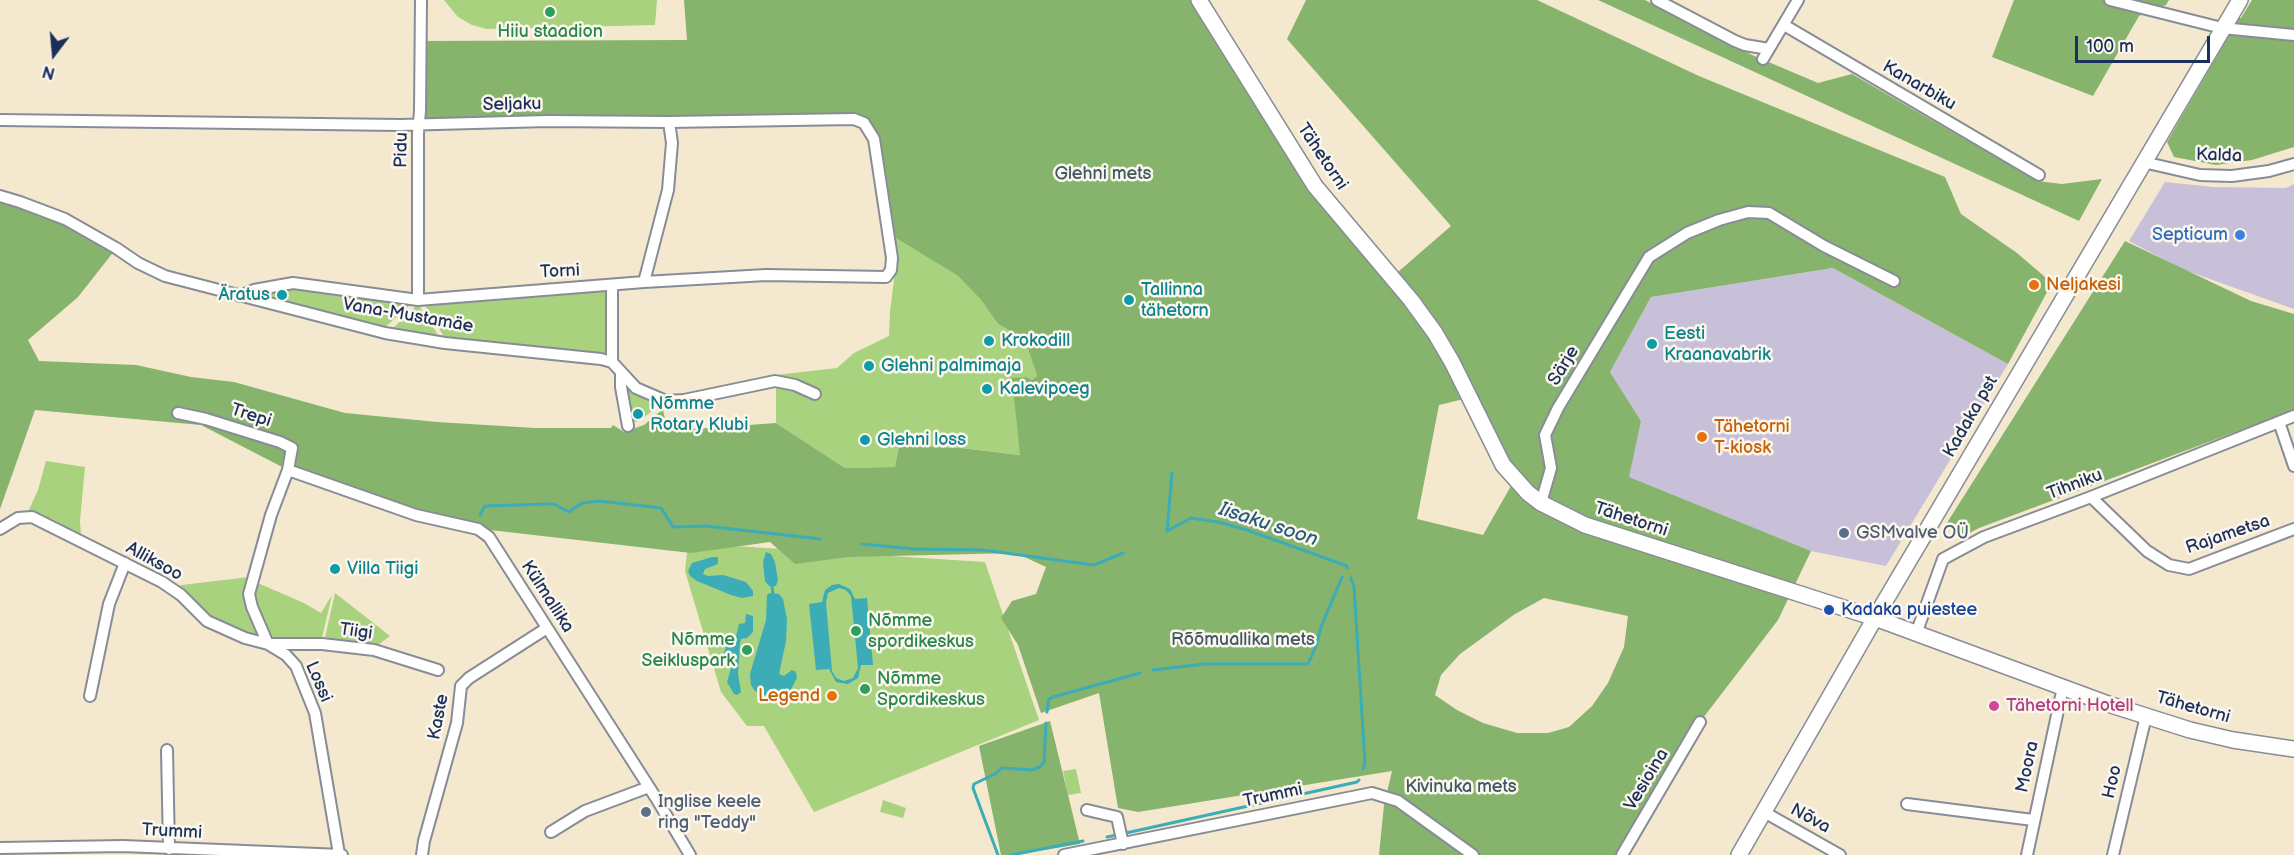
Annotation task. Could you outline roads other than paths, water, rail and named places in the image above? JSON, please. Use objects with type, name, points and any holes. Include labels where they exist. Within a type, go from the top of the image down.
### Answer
[{"type":"street","name":"Pidu","points":[[418,300],[421,0]]},
{"type":"street","name":"Tähetorni","points":[[1199,0],[1315,186],[1411,300],[1435,333],[1503,465],[1528,493],[1541,503],[1585,525],[1624,539],[1875,618],[2146,716],[2190,730],[2234,740],[2294,749]]},
{"type":"street","points":[[1657,0],[1735,41],[1769,49]]},
{"type":"street","points":[[1763,59],[1798,0]]},
{"type":"street","points":[[2110,0],[2222,28],[2294,35]]},
{"type":"street","name":"Kadaka pst","points":[[1739,855],[1875,618],[2240,0]]},
{"type":"street","name":"Kanarbiku","points":[[1784,25],[2038,175]]},
{"type":"street","name":"Seljaku","points":[[0,120],[400,125],[548,121],[854,119],[864,123],[874,139],[890,236],[891,270],[886,277]]},
{"type":"street","points":[[644,282],[668,190],[672,143],[669,122]]},
{"type":"street","name":"Kalda","points":[[2143,162],[2200,175],[2232,176],[2269,171],[2294,164]]},
{"type":"street","name":"Vana-Mustamäe","points":[[0,196],[66,219],[158,273],[240,296],[385,333],[446,343],[612,362]]},
{"type":"street","name":"Särje","points":[[1541,503],[1551,468],[1545,435],[1558,408],[1649,256],[1687,233],[1719,220],[1748,212],[1769,213],[1824,246],[1894,281]]},
{"type":"street","name":"Torni","points":[[240,296],[254,290],[293,283],[418,300],[766,275],[886,277]]},
{"type":"street","points":[[612,285],[612,362],[636,388],[666,401],[684,400],[775,381],[795,385],[815,394]]},
{"type":"street","points":[[621,374],[628,426]]},
{"type":"street","name":"Trepi","points":[[177,413],[206,419],[286,445],[291,448],[288,470]]},
{"type":"street","name":"Tihniku","points":[[1916,634],[1943,559],[1984,537],[2294,416]]},
{"type":"street","points":[[2279,422],[2294,466]]},
{"type":"street","points":[[268,644],[252,607],[249,594],[271,515],[288,470]]},
{"type":"street","name":"Külmallika","points":[[288,470],[416,515],[478,530],[489,537],[690,855]]},
{"type":"street","name":"Rajametsa","points":[[2091,497],[2147,551],[2169,565],[2189,569],[2294,529]]},
{"type":"street","name":"Alliksoo","points":[[0,529],[18,518],[32,518],[162,582],[180,595],[207,621],[224,631],[268,644]]},
{"type":"street","points":[[90,696],[109,603],[125,563]]},
{"type":"street","name":"Kaste","points":[[422,855],[457,723],[461,686],[547,628]]},
{"type":"street","name":"Tiigi","points":[[268,644],[322,644],[374,650],[438,670]]},
{"type":"street","name":"Lossi","points":[[268,644],[286,655],[296,666],[315,713],[340,855]]},
{"type":"street","name":"Moora","points":[[2027,855],[2063,687]]},
{"type":"street","name":"Hoo","points":[[2114,855],[2146,716]]},
{"type":"street","name":"Vesioina","points":[[1622,855],[1700,722]]},
{"type":"street","points":[[167,750],[169,849]]},
{"type":"street","points":[[551,832],[585,811],[649,787]]},
{"type":"street","name":"Trummi","points":[[1064,855],[1372,793],[1398,801],[1473,855]]},
{"type":"street","points":[[1907,804],[2033,820]]},
{"type":"street","points":[[1087,810],[1117,817],[1124,844]]},
{"type":"street","name":"Nõva","points":[[1764,812],[1840,855]]},
{"type":"street","name":"Trummi","points":[[0,848],[123,846],[229,853],[340,855]]},
{"type":"water","points":[[766,552],[771,554],[775,562],[778,580],[776,586],[769,586],[765,581],[763,562]]},
{"type":"water","points":[[718,557],[718,564],[705,569],[703,574],[723,575],[746,582],[753,591],[753,596],[742,598],[731,595],[690,576],[688,571],[692,563]]},
{"type":"water","points":[[839,584],[850,589],[855,599],[867,598],[873,665],[861,665],[858,678],[848,684],[836,682],[829,669],[816,670],[809,604],[822,602],[825,590],[832,585]],"holes":[[[839,588],[846,590],[851,596],[858,668],[853,678],[844,681],[836,678],[832,671],[826,603],[828,593]]]},
{"type":"water","points":[[779,594],[783,599],[787,619],[786,641],[779,674],[784,676],[792,670],[796,672],[797,678],[788,695],[774,699],[755,691],[751,685],[750,674],[766,620],[767,595]]},
{"type":"water","points":[[746,614],[753,616],[753,632],[747,638],[741,639],[738,674],[741,692],[737,695],[727,682],[731,668],[724,653],[727,644],[736,636],[739,624],[745,623]]},
{"type":"waterway","name":"Iisaku soon","points":[[1172,473],[1167,531],[1191,518],[1218,522],[1247,530],[1347,566],[1347,568]]},
{"type":"waterway","points":[[480,515],[485,506],[554,504],[569,512],[582,503],[599,501],[661,508],[673,527],[706,526],[820,539]]},
{"type":"waterway","points":[[862,544],[915,549],[983,550],[1094,565],[1123,553]]},
{"type":"waterway","name":"Iisaku soon","points":[[1153,670],[1204,664],[1308,664],[1342,577]]},
{"type":"waterway","points":[[1351,578],[1354,587],[1365,763],[1363,769]]},
{"type":"waterway","points":[[772,586],[773,593]]},
{"type":"waterway","name":"Iisaku soon","points":[[1047,712],[1049,699],[1053,697],[1140,673]]},
{"type":"waterway","name":"Iisaku soon","points":[[998,855],[973,788],[974,784],[1002,768],[1032,770],[1040,767],[1044,762],[1046,723]]},
{"type":"waterway","points":[[1126,833],[1359,780]]},
{"type":"waterway","points":[[1107,837],[1117,835]]},
{"type":"waterway","points":[[1011,855],[1083,841]]},
{"type":"place","name":"Hiiu staadion","points":[[550,12]]},
{"type":"place","name":"Septicum","points":[[2240,235]]},
{"type":"place","name":"Neljakesi","points":[[2034,285]]},
{"type":"place","name":"Äratus","points":[[282,295]]},
{"type":"place","name":"Tallinna tähetorn","points":[[1129,300]]},
{"type":"place","name":"Krokodill","points":[[989,341]]},
{"type":"place","name":"Eesti Kraanavabrik","points":[[1652,344]]},
{"type":"place","name":"Glehni palmimaja","points":[[869,366]]},
{"type":"place","name":"Kalevipoeg","points":[[987,389]]},
{"type":"place","name":"Nõmme Rotary Klubi","points":[[638,414]]},
{"type":"place","name":"Tähetorni T-kiosk","points":[[1702,437]]},
{"type":"place","name":"Glehni loss","points":[[865,440]]},
{"type":"place","name":"GSMvalve OÜ","points":[[1844,533]]},
{"type":"place","name":"Villa Tiigi","points":[[335,569]]},
{"type":"place","name":"Kadaka puiestee","points":[[1829,610]]},
{"type":"place","name":"Nõmme spordikeskus","points":[[856,631]]},
{"type":"place","name":"Nõmme Seikluspark","points":[[747,650]]},
{"type":"place","name":"Nõmme Spordikeskus","points":[[865,689]]},
{"type":"place","name":"Legend","points":[[832,696]]},
{"type":"place","name":"Tähetorni Hotell","points":[[1994,706]]},
{"type":"place","name":"Inglise keele ring \"Teddy\"","points":[[646,812]]},
{"type":"park label","name":"Glehni mets","points":[[1103,174]]},
{"type":"park label","name":"Rõõmuallika mets","points":[[1243,640]]},
{"type":"park label","name":"Kivinuka mets","points":[[1461,787]]}]
